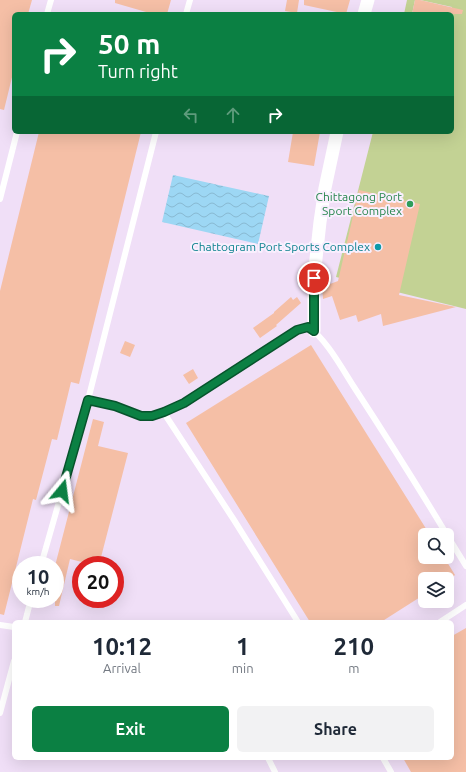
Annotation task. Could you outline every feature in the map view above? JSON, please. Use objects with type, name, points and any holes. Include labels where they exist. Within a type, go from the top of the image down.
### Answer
[{"type":"street","points":[[365,12],[368,0]]},
{"type":"street","points":[[314,331],[314,278],[316,251],[325,188],[337,134]]},
{"type":"lane","points":[[48,12],[51,0]]},
{"type":"lane","points":[[187,12],[190,0]]},
{"type":"lane","points":[[0,199],[17,134]]},
{"type":"lane","points":[[44,556],[88,400],[155,134]]},
{"type":"lane","points":[[88,400],[115,406],[141,416],[152,416],[184,403],[297,330],[308,327],[314,331],[323,342],[378,424],[443,528]]},
{"type":"lane","points":[[164,412],[297,620]]},
{"type":"lane","points":[[454,546],[466,566]]},
{"type":"lane","points":[[443,620],[466,605]]},
{"type":"lane","points":[[26,620],[29,608]]},
{"type":"lane","points":[[0,624],[12,627]]},
{"type":"lane","points":[[0,713],[12,668]]},
{"type":"lane","points":[[269,760],[275,772]]},
{"type":"lane","points":[[383,760],[391,772]]},
{"type":"green space","points":[[407,0],[415,0],[412,12],[404,12]]},
{"type":"green space","name":"Chittagong Port Sport Complex","points":[[420,0],[466,0],[466,309],[336,277],[372,134],[454,134],[454,12],[451,12],[452,7]]},
{"type":"water","points":[[173,175],[269,196],[258,244],[162,222]]},
{"type":"building","points":[[0,0],[32,0],[29,12],[12,12],[12,77],[4,110],[0,109]]},
{"type":"building","points":[[115,0],[171,0],[168,12],[146,12],[115,3]]},
{"type":"building","points":[[287,0],[299,0],[297,12],[285,11]]},
{"type":"building","points":[[304,0],[350,0],[347,12],[337,12],[304,5]]},
{"type":"building","points":[[415,0],[463,10],[462,14],[454,14],[454,12],[412,12]]},
{"type":"building","points":[[39,134],[141,134],[79,384],[71,382],[57,440],[52,439],[36,500],[33,499],[19,556],[12,556],[12,583],[4,615],[0,614],[0,291]]},
{"type":"building","points":[[293,134],[320,134],[314,166],[288,162]]},
{"type":"building","name":"Chattogram Port Sports Complex","points":[[359,190],[420,204],[399,295],[456,307],[383,326],[381,314],[358,322],[356,315],[340,320],[332,296],[323,299],[322,287],[338,281]]},
{"type":"building","points":[[291,297],[293,300],[297,297],[301,303],[276,325],[277,326],[260,338],[253,328],[274,313]]},
{"type":"building","points":[[125,341],[135,345],[130,357],[120,353]]},
{"type":"building","points":[[311,345],[426,528],[418,528],[418,564],[448,564],[453,572],[418,572],[418,598],[384,620],[309,620],[186,423]]},
{"type":"building","points":[[193,369],[198,378],[189,384],[183,375]]},
{"type":"building","points":[[93,419],[104,422],[98,446],[128,453],[101,556],[72,556],[64,585],[64,556],[58,556]]},
{"type":"building","points":[[466,628],[466,772],[411,772],[404,760],[454,760],[454,635]]},
{"type":"place","name":"Chittagong Port Sport Complex","points":[[410,204]]},
{"type":"place","name":"Chattogram Port Sports Complex","points":[[378,247]]},
{"type":"route","points":[[62,491],[88,400],[115,406],[141,416],[152,416],[184,403],[297,330],[308,327],[314,331],[314,278]]}]
